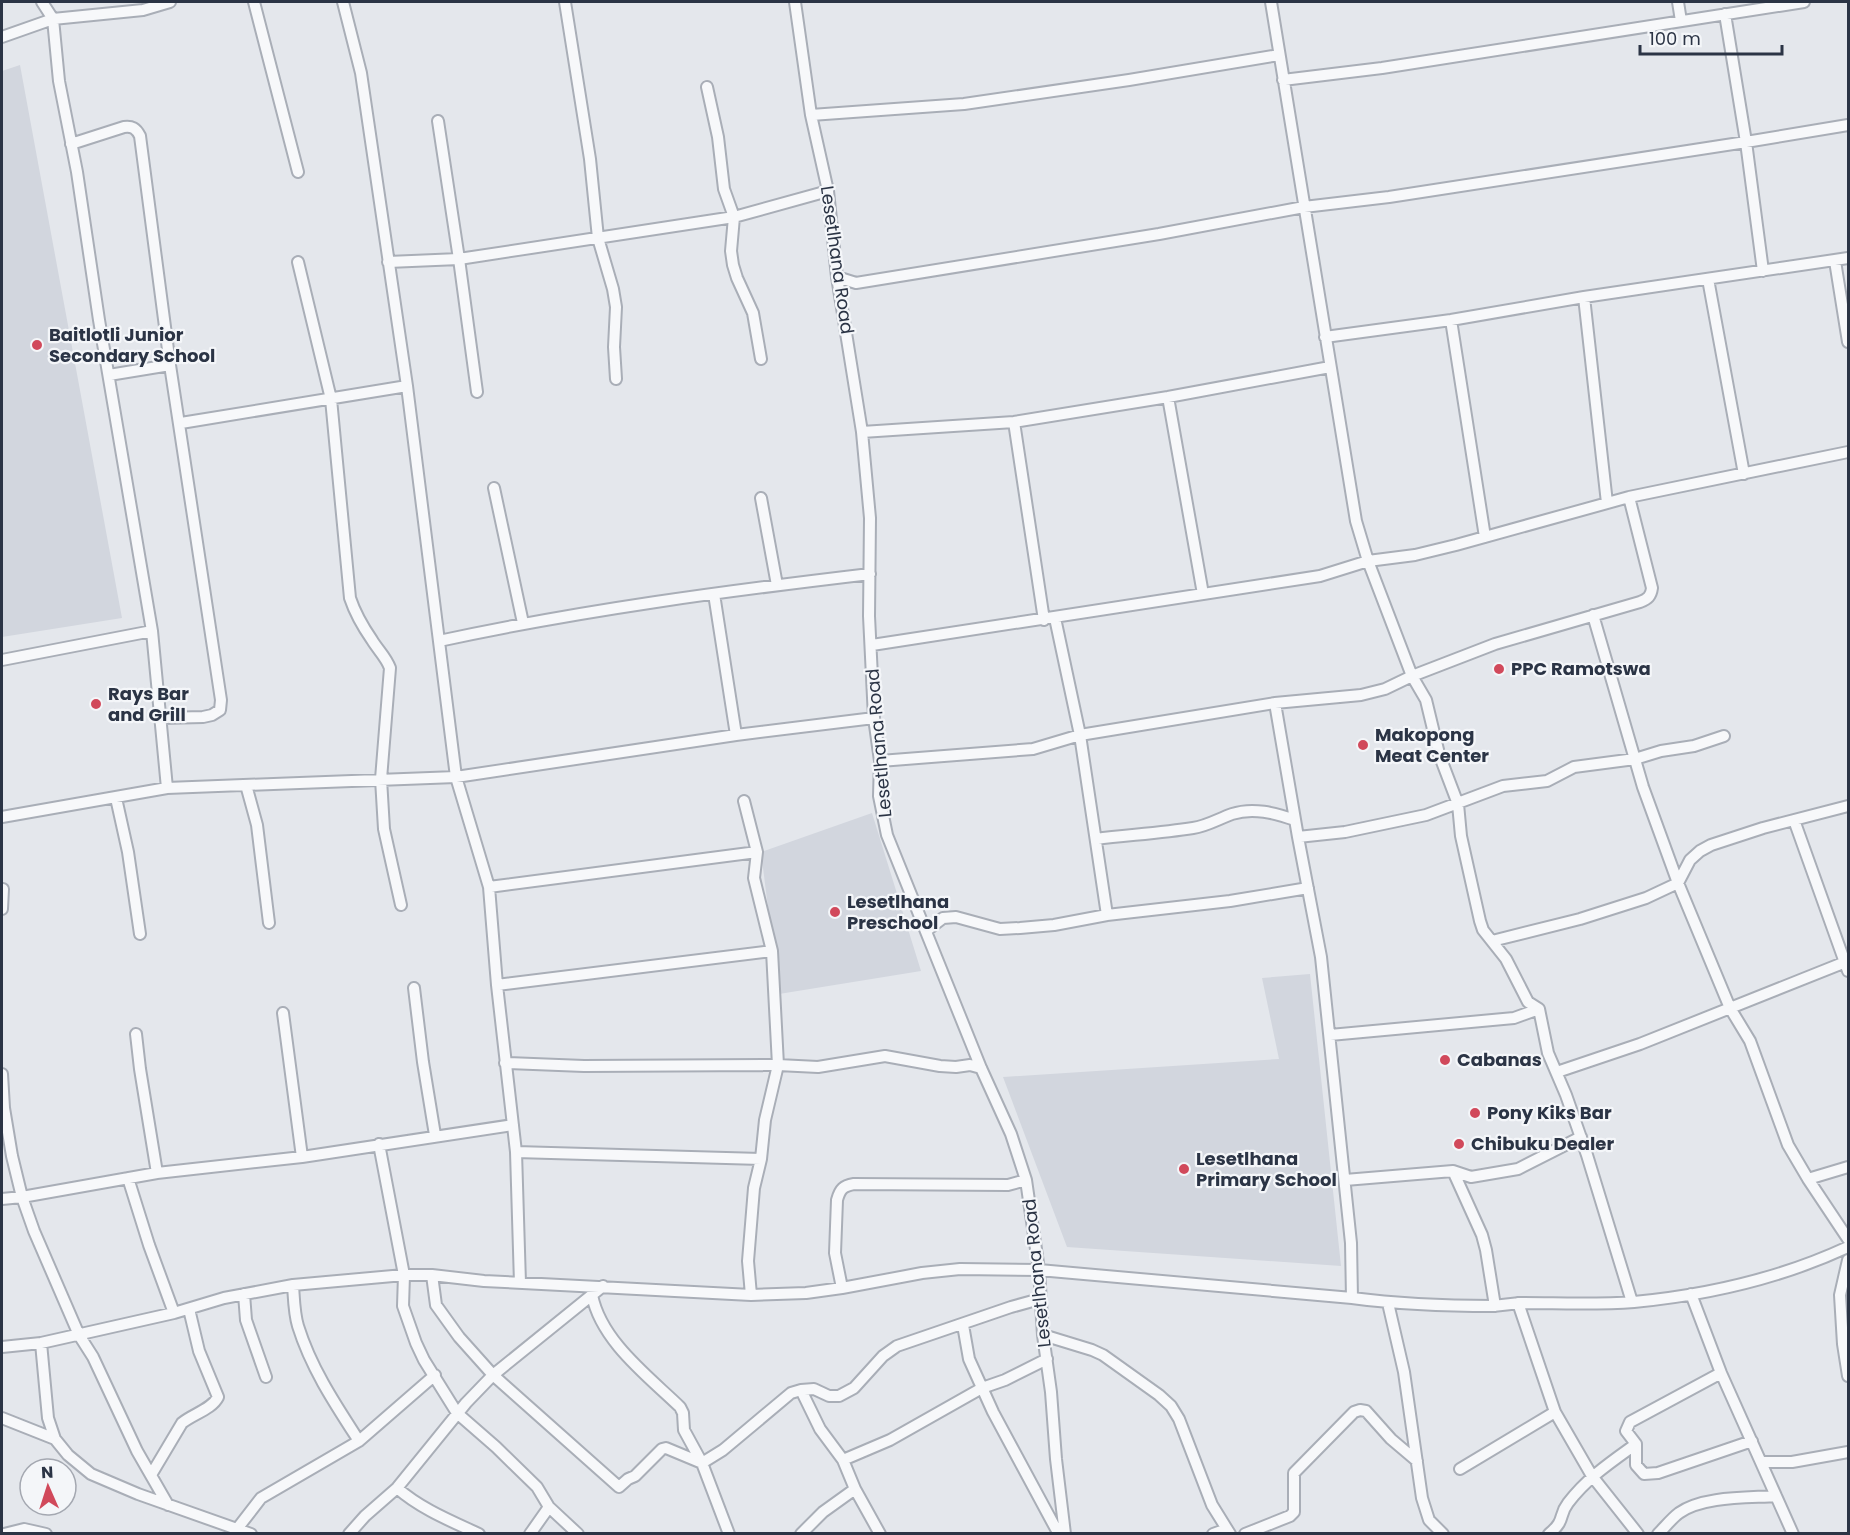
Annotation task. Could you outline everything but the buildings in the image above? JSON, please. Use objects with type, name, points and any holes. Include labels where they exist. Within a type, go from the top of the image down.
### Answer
[{"type":"street","points":[[42,2],[53,18],[59,81],[153,631],[167,788]]},
{"type":"street","points":[[2,37],[53,18],[143,10],[170,2]]},
{"type":"street","points":[[254,2],[298,172]]},
{"type":"street","points":[[343,2],[361,73],[407,386],[456,777],[489,887],[497,986],[516,1152],[520,1282]]},
{"type":"street","points":[[565,2],[590,159],[598,238],[616,307],[614,347],[616,379]]},
{"type":"street","name":"Lesetlhana Road","points":[[795,2],[811,115],[828,191],[837,277],[862,432],[870,518],[869,616],[874,718],[880,761],[879,796],[887,835],[981,1068],[1011,1134],[1026,1180],[1040,1270],[1043,1335],[1051,1392],[1056,1459],[1058,1530]]},
{"type":"street","points":[[1271,2],[1356,521],[1368,561],[1412,676],[1426,700],[1439,754],[1458,804],[1461,836],[1483,930],[1506,959],[1528,1002],[1539,1009],[1548,1053],[1581,1137],[1632,1302]]},
{"type":"street","points":[[1678,2],[1681,21]]},
{"type":"street","points":[[1283,80],[1382,68],[1804,2]]},
{"type":"street","points":[[1725,14],[1746,142],[1763,270]]},
{"type":"street","points":[[811,115],[964,104],[1279,55]]},
{"type":"street","points":[[707,87],[718,136],[724,189],[734,217],[731,251],[733,265],[753,313],[760,359]]},
{"type":"street","points":[[438,121],[477,392]]},
{"type":"street","points":[[837,277],[856,283],[1159,234],[1304,207],[1389,197],[1848,125]]},
{"type":"street","points":[[71,144],[131,126],[140,136],[170,365],[181,423],[221,700],[220,710],[212,715],[161,718]]},
{"type":"street","points":[[388,262],[459,259],[734,217],[828,191]]},
{"type":"street","points":[[1325,337],[1451,320],[1584,297],[1848,258]]},
{"type":"street","points":[[1835,261],[1848,342]]},
{"type":"street","points":[[298,262],[331,399],[350,598],[353,608],[390,668],[381,779],[385,837],[401,905]]},
{"type":"street","points":[[1708,279],[1744,474]]},
{"type":"street","points":[[1584,297],[1606,503]]},
{"type":"street","points":[[1451,320],[1485,537]]},
{"type":"street","points":[[109,375],[170,365]]},
{"type":"street","points":[[862,432],[1014,422],[1168,398],[1330,367]]},
{"type":"street","points":[[181,423],[407,386]]},
{"type":"street","points":[[1168,398],[1203,594]]},
{"type":"street","points":[[1014,422],[1049,619],[1080,735],[1107,915]]},
{"type":"street","points":[[872,645],[1320,576],[1368,561],[1415,555],[1629,497],[1847,456]]},
{"type":"street","points":[[495,488],[523,623]]},
{"type":"street","points":[[880,761],[1033,749],[1080,735],[1275,703],[1361,695],[1385,689],[1412,676],[1495,644],[1640,602],[1651,595],[1652,588],[1629,497]]},
{"type":"street","points":[[761,498],[777,585]]},
{"type":"street","points":[[439,640],[523,623],[777,585],[870,574]]},
{"type":"street","points":[[714,594],[736,735]]},
{"type":"street","points":[[1593,615],[1643,787],[1678,883],[1730,1008],[1750,1041],[1788,1145],[1848,1239]]},
{"type":"street","points":[[2,660],[153,631]]},
{"type":"street","points":[[1275,703],[1321,957],[1351,1243],[1352,1298]]},
{"type":"street","points":[[2,817],[167,788],[456,777],[736,735],[874,718]]},
{"type":"street","points":[[1298,837],[1345,832],[1426,815],[1503,786],[1550,780],[1574,767],[1635,759],[1661,751],[1694,746],[1724,736]]},
{"type":"street","points":[[246,785],[257,825],[269,923]]},
{"type":"street","points":[[116,798],[128,852],[140,934]]},
{"type":"street","points":[[744,801],[757,852],[754,878],[772,951],[778,1065],[765,1120],[761,1159],[754,1188],[748,1262],[751,1295]]},
{"type":"street","points":[[1492,941],[1580,919],[1646,898],[1678,883],[1690,860],[1711,845],[1794,820],[1848,807]]},
{"type":"street","points":[[1096,839],[1194,828],[1215,823],[1233,814],[1251,811],[1273,813],[1295,820]]},
{"type":"street","points":[[1557,1072],[1640,1044],[1847,965],[1794,820]]},
{"type":"street","points":[[489,887],[757,852]]},
{"type":"street","points":[[926,931],[943,918],[956,917],[1000,929],[1054,925],[1107,915],[1230,901],[1308,888]]},
{"type":"street","points":[[2,909],[3,889]]},
{"type":"street","points":[[497,986],[772,951]]},
{"type":"street","points":[[414,988],[435,1135]]},
{"type":"street","points":[[1330,1035],[1515,1018],[1539,1009]]},
{"type":"street","points":[[283,1013],[302,1157]]},
{"type":"street","points":[[136,1034],[157,1173]]},
{"type":"street","points":[[505,1063],[694,1067],[829,1066],[885,1056],[940,1066],[970,1065],[981,1068]]},
{"type":"street","points":[[2,1074],[7,1132],[22,1197],[34,1231],[79,1335],[93,1357],[137,1451],[168,1504]]},
{"type":"street","points":[[2,1199],[157,1173],[302,1157],[435,1135],[513,1125]]},
{"type":"street","points":[[1345,1180],[1453,1171],[1471,1177],[1518,1169],[1581,1137]]},
{"type":"street","points":[[379,1144],[404,1275],[403,1306],[424,1360],[457,1413],[537,1487],[549,1507],[578,1533]]},
{"type":"street","points":[[516,1152],[761,1159]]},
{"type":"street","points":[[1808,1179],[1848,1167]]},
{"type":"street","points":[[1453,1171],[1482,1235],[1495,1306]]},
{"type":"street","points":[[128,1178],[174,1313]]},
{"type":"street","points":[[842,1288],[835,1253],[836,1221],[839,1193],[846,1185],[1008,1185],[1026,1180]]},
{"type":"street","points":[[2,1347],[41,1343],[79,1335],[174,1313],[224,1298],[293,1285],[404,1275],[751,1295],[806,1293],[922,1273],[960,1269],[1040,1270],[1388,1303],[1495,1306],[1632,1302],[1691,1294],[1751,1282],[1815,1262],[1848,1247]]},
{"type":"street","points":[[1848,1260],[1840,1295],[1843,1344],[1848,1376]]},
{"type":"street","points":[[432,1275],[436,1305],[459,1337],[493,1376],[619,1486],[635,1476],[662,1449],[666,1448],[702,1463]]},
{"type":"street","points":[[293,1285],[297,1324],[310,1358],[326,1390],[359,1441]]},
{"type":"street","points":[[349,1533],[397,1488],[457,1413],[493,1376],[603,1286]]},
{"type":"street","points":[[244,1294],[246,1320],[266,1377]]},
{"type":"street","points":[[1691,1294],[1721,1373],[1793,1533]]},
{"type":"street","points":[[592,1295],[595,1311],[614,1341],[680,1407],[683,1413],[684,1430],[702,1463],[729,1533]]},
{"type":"street","points":[[702,1463],[723,1450],[790,1393],[801,1389],[814,1389],[829,1396],[839,1396],[854,1388],[882,1356],[897,1346],[1040,1299]]},
{"type":"street","points":[[1388,1303],[1404,1372],[1422,1498],[1429,1520],[1439,1531]]},
{"type":"street","points":[[1518,1304],[1555,1412],[1592,1476],[1638,1533]]},
{"type":"street","points":[[151,1474],[182,1423],[190,1416],[213,1405],[218,1397],[200,1351],[189,1309]]},
{"type":"street","points":[[963,1324],[969,1359],[993,1412],[1058,1530]]},
{"type":"street","points":[[1043,1335],[1103,1355],[1171,1406],[1179,1419],[1212,1505],[1228,1531],[1213,1533]]},
{"type":"street","points":[[41,1343],[48,1418],[55,1439],[68,1455],[91,1474],[251,1533]]},
{"type":"street","points":[[843,1460],[890,1440],[982,1388],[1005,1380],[1047,1359]]},
{"type":"street","points":[[1721,1373],[1630,1422],[1626,1431],[1636,1444],[1636,1465],[1644,1474],[1658,1473],[1752,1441]]},
{"type":"street","points":[[237,1529],[261,1498],[359,1441],[435,1376]]},
{"type":"street","points":[[801,1389],[820,1429],[843,1460],[855,1489],[880,1533]]},
{"type":"street","points":[[1245,1533],[1290,1516],[1294,1512],[1294,1473],[1358,1410],[1366,1411],[1391,1439],[1417,1461]]},
{"type":"street","points":[[1460,1469],[1555,1412]]},
{"type":"street","points":[[2,1418],[55,1439]]},
{"type":"street","points":[[1549,1533],[1560,1524],[1567,1504],[1592,1476],[1636,1444]]},
{"type":"street","points":[[1762,1462],[1792,1462],[1848,1452]]},
{"type":"street","points":[[397,1488],[407,1497],[439,1515],[479,1533]]},
{"type":"street","points":[[801,1533],[855,1489]]},
{"type":"street","points":[[1658,1533],[1678,1513],[1706,1502],[1776,1496]]},
{"type":"street","points":[[530,1533],[549,1507]]},
{"type":"street","points":[[4,1533],[24,1529],[46,1533]]},
{"type":"shaded area","name":"Baitlotli Junior Secondary School","points":[[20,65],[122,618],[2,637],[2,71]]},
{"type":"shaded area","name":"Lesetlhana Preschool","points":[[872,813],[921,971],[779,994],[761,852]]},
{"type":"shaded area","name":"Lesetlhana Primary School","points":[[1310,974],[1341,1266],[1067,1247],[1003,1077],[1279,1059],[1262,978]]},
{"type":"place","name":"Baitlotli Junior Secondary School","points":[[37,345]]},
{"type":"place","name":"PPC Ramotswa","points":[[1499,669]]},
{"type":"place","name":"Rays Bar and Grill","points":[[96,704]]},
{"type":"place","name":"Makopong Meat Center","points":[[1363,745]]},
{"type":"place","name":"Lesetlhana Preschool","points":[[835,912]]},
{"type":"place","name":"Cabanas","points":[[1445,1060]]},
{"type":"place","name":"Pony Kiks Bar","points":[[1475,1113]]},
{"type":"place","name":"Chibuku Dealer","points":[[1459,1144]]},
{"type":"place","name":"Lesetlhana Primary School","points":[[1184,1169]]}]
